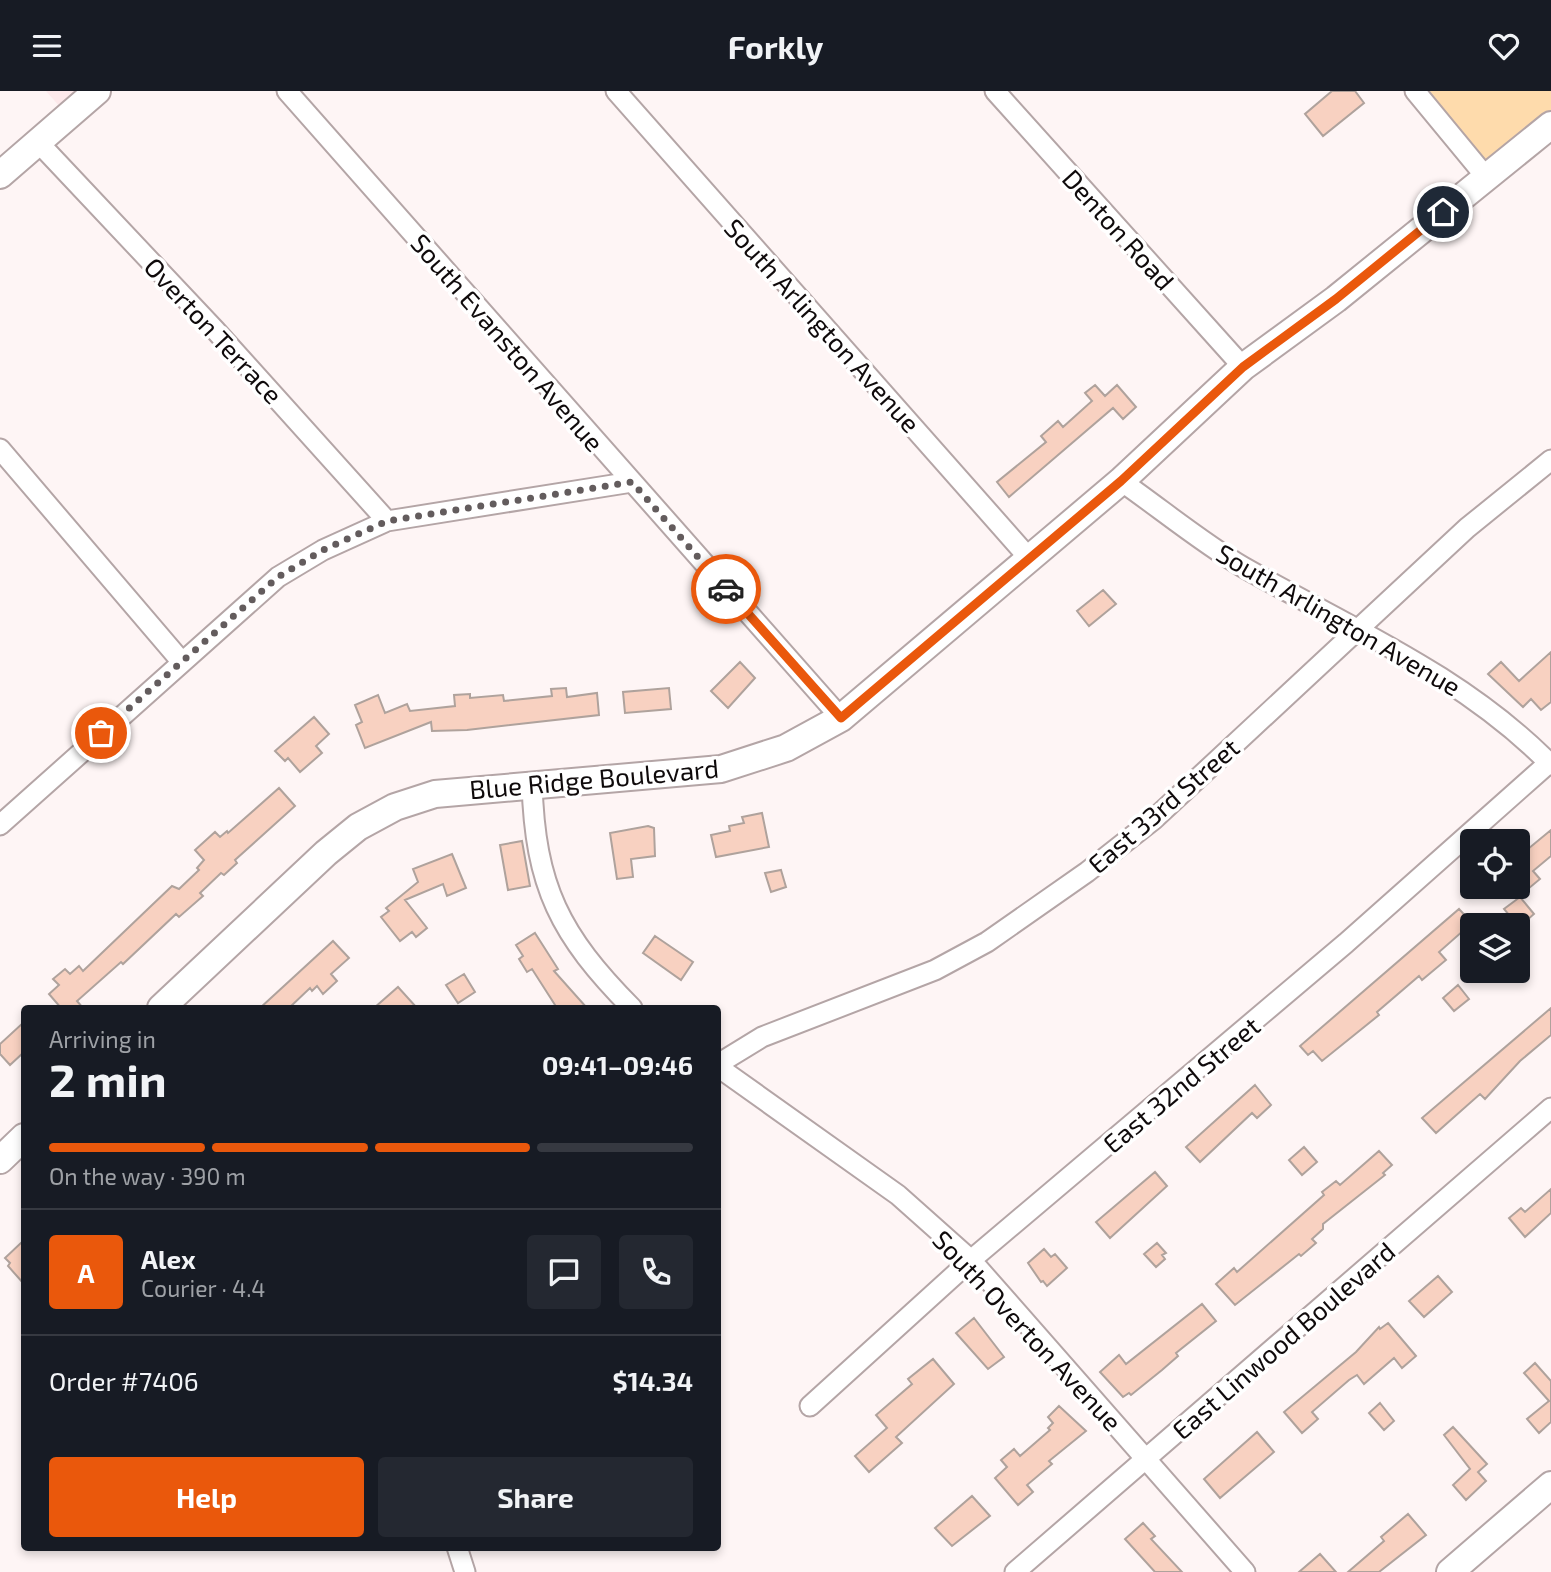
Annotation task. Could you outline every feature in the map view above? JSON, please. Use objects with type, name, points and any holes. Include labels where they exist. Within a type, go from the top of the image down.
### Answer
[{"type":"street","points":[[0,175],[97,91]]},
{"type":"street","name":"South Evanston Avenue","points":[[286,91],[841,718]]},
{"type":"street","name":"South Arlington Avenue","points":[[616,91],[1029,558]]},
{"type":"street","name":"Denton Road","points":[[995,91],[1243,367]]},
{"type":"street","points":[[1415,91],[1486,177]]},
{"type":"street","name":"Blue Ridge Boulevard","points":[[164,1005],[326,853],[358,827],[395,807],[435,793],[721,769],[786,748],[841,718],[1121,481],[1243,367],[1336,299],[1551,125]]},
{"type":"street","name":"Overton Terrace","points":[[37,142],[216,331],[387,521]]},
{"type":"street","points":[[0,449],[181,661]]},
{"type":"street","name":"East 33rd Street","points":[[721,1063],[762,1037],[935,970],[988,942],[1087,872],[1153,820],[1467,528],[1551,460]]},
{"type":"street","name":"South Arlington Avenue","points":[[1121,481],[1240,565],[1421,663],[1464,691],[1550,763]]},
{"type":"street","points":[[1,824],[278,577],[323,550],[387,521],[632,482]]},
{"type":"street","name":"East 32nd Street","points":[[810,1406],[971,1260],[1336,952],[1550,763]]},
{"type":"street","points":[[532,783],[533,816],[540,859],[566,932],[597,973],[629,1005]]},
{"type":"street","name":"South Overton Avenue","points":[[721,1067],[898,1195],[971,1260],[1245,1572]]},
{"type":"street","name":"East Linwood Boulevard","points":[[1015,1572],[1551,1108]]},
{"type":"street","points":[[0,1160],[21,1140]]},
{"type":"street","points":[[1450,1572],[1551,1485]]},
{"type":"street","points":[[458,1551],[465,1572]]},
{"type":"shaded area","points":[[46,91],[97,91],[68,116]]},
{"type":"shaded area","points":[[1429,91],[1551,91],[1551,111],[1487,162]]},
{"type":"building","points":[[1332,91],[1355,91],[1364,103],[1323,136],[1305,114]]},
{"type":"building","points":[[1095,385],[1105,396],[1117,385],[1136,407],[1123,419],[1113,408],[1009,497],[997,482],[1046,442],[1041,436],[1058,421],[1063,427],[1092,401],[1085,393]]},
{"type":"building","points":[[1103,590],[1116,604],[1089,626],[1077,611]]},
{"type":"building","points":[[1551,652],[1551,702],[1541,710],[1531,699],[1523,707],[1488,674],[1501,662],[1519,681]]},
{"type":"building","points":[[740,662],[755,678],[728,708],[711,691]]},
{"type":"building","points":[[566,688],[567,697],[597,693],[599,715],[467,730],[432,731],[431,722],[365,748],[356,725],[362,722],[355,705],[378,695],[385,713],[407,704],[410,711],[455,706],[454,695],[470,694],[470,698],[503,695],[504,701],[552,696],[551,689]]},
{"type":"building","points":[[669,688],[671,709],[625,713],[623,692]]},
{"type":"building","points":[[314,717],[329,734],[316,746],[322,753],[300,772],[288,758],[285,761],[275,751]]},
{"type":"building","points":[[279,788],[295,806],[235,860],[237,863],[224,875],[221,873],[200,893],[203,896],[179,917],[176,914],[123,964],[121,962],[77,1001],[80,1005],[58,1005],[49,994],[59,985],[53,979],[65,969],[70,974],[79,966],[83,971],[172,886],[179,889],[199,870],[197,868],[204,860],[195,850],[215,832],[220,837],[227,831],[228,833]]},
{"type":"building","points":[[762,813],[769,847],[716,857],[711,835],[730,831],[729,826],[744,823],[742,817]]},
{"type":"building","points":[[648,826],[654,828],[655,856],[631,859],[633,877],[617,879],[610,833]]},
{"type":"building","points":[[1551,830],[1551,856],[1533,871],[1540,879],[1530,887],[1530,847]]},
{"type":"building","points":[[522,841],[530,886],[508,890],[500,845]]},
{"type":"building","points":[[452,854],[466,888],[447,896],[443,884],[405,900],[427,928],[416,937],[412,932],[400,941],[381,917],[389,911],[386,908],[418,882],[413,869]]},
{"type":"building","points":[[781,870],[786,887],[771,892],[765,873]]},
{"type":"building","points":[[1517,899],[1522,899],[1534,914],[1530,917],[1530,913],[1507,913],[1504,909]]},
{"type":"building","points":[[1459,909],[1463,913],[1460,913],[1460,934],[1439,952],[1446,960],[1422,980],[1419,976],[1377,1012],[1379,1015],[1322,1061],[1313,1051],[1308,1055],[1300,1046]]},
{"type":"building","points":[[535,933],[558,969],[554,971],[584,1005],[555,1005],[532,969],[527,972],[519,959],[523,956],[516,945]]},
{"type":"building","points":[[655,936],[693,962],[681,980],[643,953]]},
{"type":"building","points":[[333,941],[349,958],[331,974],[337,981],[323,994],[317,986],[312,991],[310,988],[292,1005],[263,1005]]},
{"type":"building","points":[[464,974],[475,992],[458,1003],[446,985]]},
{"type":"building","points":[[1458,985],[1469,999],[1454,1011],[1443,998]]},
{"type":"building","points":[[398,987],[414,1005],[377,1005]]},
{"type":"building","points":[[1551,1008],[1551,1035],[1520,1061],[1485,1099],[1480,1094],[1436,1133],[1422,1118]]},
{"type":"building","points":[[21,1025],[21,1055],[10,1065],[0,1054],[0,1044]]},
{"type":"building","points":[[1255,1085],[1271,1105],[1257,1118],[1252,1113],[1200,1162],[1186,1147]]},
{"type":"building","points":[[1304,1147],[1317,1162],[1302,1175],[1289,1160]]},
{"type":"building","points":[[1379,1151],[1392,1165],[1383,1173],[1385,1175],[1323,1224],[1323,1229],[1312,1239],[1316,1243],[1301,1256],[1299,1254],[1235,1305],[1216,1284],[1234,1268],[1237,1272],[1324,1195],[1322,1192],[1336,1181],[1340,1185]]},
{"type":"building","points":[[1155,1172],[1167,1186],[1110,1238],[1096,1222]]},
{"type":"building","points":[[1551,1189],[1551,1213],[1525,1237],[1509,1218],[1521,1208],[1525,1212]]},
{"type":"building","points":[[21,1243],[21,1281],[8,1266],[10,1263],[5,1258]]},
{"type":"building","points":[[1157,1243],[1166,1253],[1162,1255],[1165,1259],[1156,1267],[1144,1254]]},
{"type":"building","points":[[1044,1249],[1051,1257],[1055,1254],[1067,1268],[1047,1286],[1028,1263]]},
{"type":"building","points":[[1438,1276],[1452,1292],[1424,1317],[1409,1301]]},
{"type":"building","points":[[1202,1304],[1216,1321],[1176,1353],[1178,1356],[1131,1395],[1129,1393],[1123,1397],[1100,1372],[1119,1355],[1126,1364]]},
{"type":"building","points":[[974,1318],[1004,1357],[988,1369],[956,1333]]},
{"type":"building","points":[[1388,1323],[1416,1356],[1402,1368],[1394,1358],[1364,1384],[1357,1375],[1349,1380],[1312,1412],[1318,1419],[1302,1433],[1284,1412],[1356,1352],[1379,1327],[1380,1329]]},
{"type":"building","points":[[933,1359],[954,1384],[896,1437],[902,1443],[869,1472],[855,1456],[887,1428],[876,1415],[912,1384],[908,1379]]},
{"type":"building","points":[[1535,1363],[1551,1381],[1551,1422],[1539,1433],[1527,1419],[1549,1401],[1524,1373]]},
{"type":"building","points":[[1380,1403],[1394,1421],[1384,1430],[1369,1413]]},
{"type":"building","points":[[1059,1406],[1086,1431],[1049,1461],[1052,1464],[1027,1485],[1033,1492],[1018,1505],[995,1478],[1007,1467],[1001,1460],[1014,1449],[1020,1456],[1050,1430],[1048,1428],[1053,1423],[1048,1417]]},
{"type":"building","points":[[1453,1427],[1487,1464],[1478,1472],[1486,1481],[1466,1500],[1453,1485],[1470,1469],[1444,1435]]},
{"type":"building","points":[[1257,1432],[1274,1452],[1220,1498],[1204,1479]]},
{"type":"building","points":[[972,1496],[990,1516],[952,1546],[935,1528]]},
{"type":"building","points":[[1408,1514],[1426,1535],[1379,1572],[1348,1572],[1384,1541],[1381,1537]]},
{"type":"building","points":[[1143,1523],[1155,1536],[1151,1539],[1182,1572],[1155,1572],[1125,1539]]},
{"type":"building","points":[[1320,1554],[1336,1572],[1299,1572]]},
{"type":"way so far","points":[[101,733],[278,577],[323,550],[387,521],[632,482],[726,589]]},
{"type":"route","points":[[726,589],[841,718],[1121,481],[1243,367],[1336,299],[1443,212]]}]
